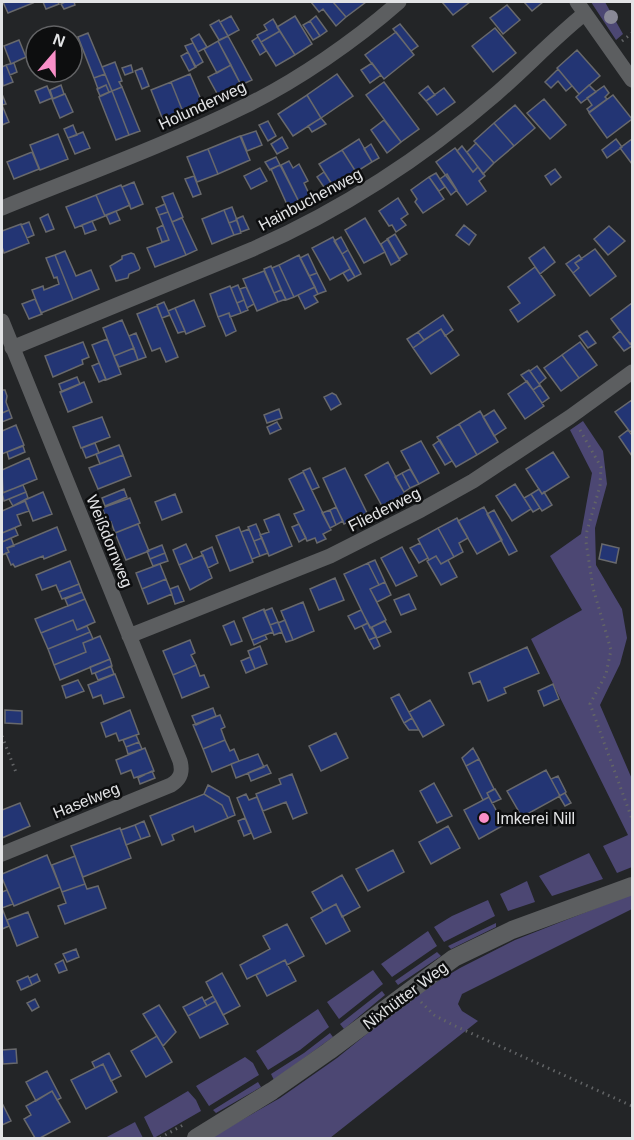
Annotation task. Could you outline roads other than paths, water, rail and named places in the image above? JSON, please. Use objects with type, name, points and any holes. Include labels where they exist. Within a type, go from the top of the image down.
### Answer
[{"type":"main road","name":"Nixhütter Weg","points":[[196,1138],[272,1091],[454,958],[512,930],[633,886]]},
{"type":"street","name":"Holunderweg","points":[[2,208],[185,134],[247,105],[292,80],[380,19],[399,2]]},
{"type":"street","points":[[581,8],[633,80]]},
{"type":"street","name":"Hainbuchenweg","points":[[12,348],[253,249],[353,198],[446,135],[497,93],[567,28],[581,8]]},
{"type":"street","name":"Weißdornweg","points":[[2,321],[180,761],[181,776]]},
{"type":"street","name":"Fliederweg","points":[[129,636],[330,556],[362,541],[473,481],[633,372]]},
{"type":"street","name":"Haselweg","points":[[2,854],[171,784],[181,776]]},
{"type":"place","name":"Imkerei Nill","points":[[484,818]]}]
